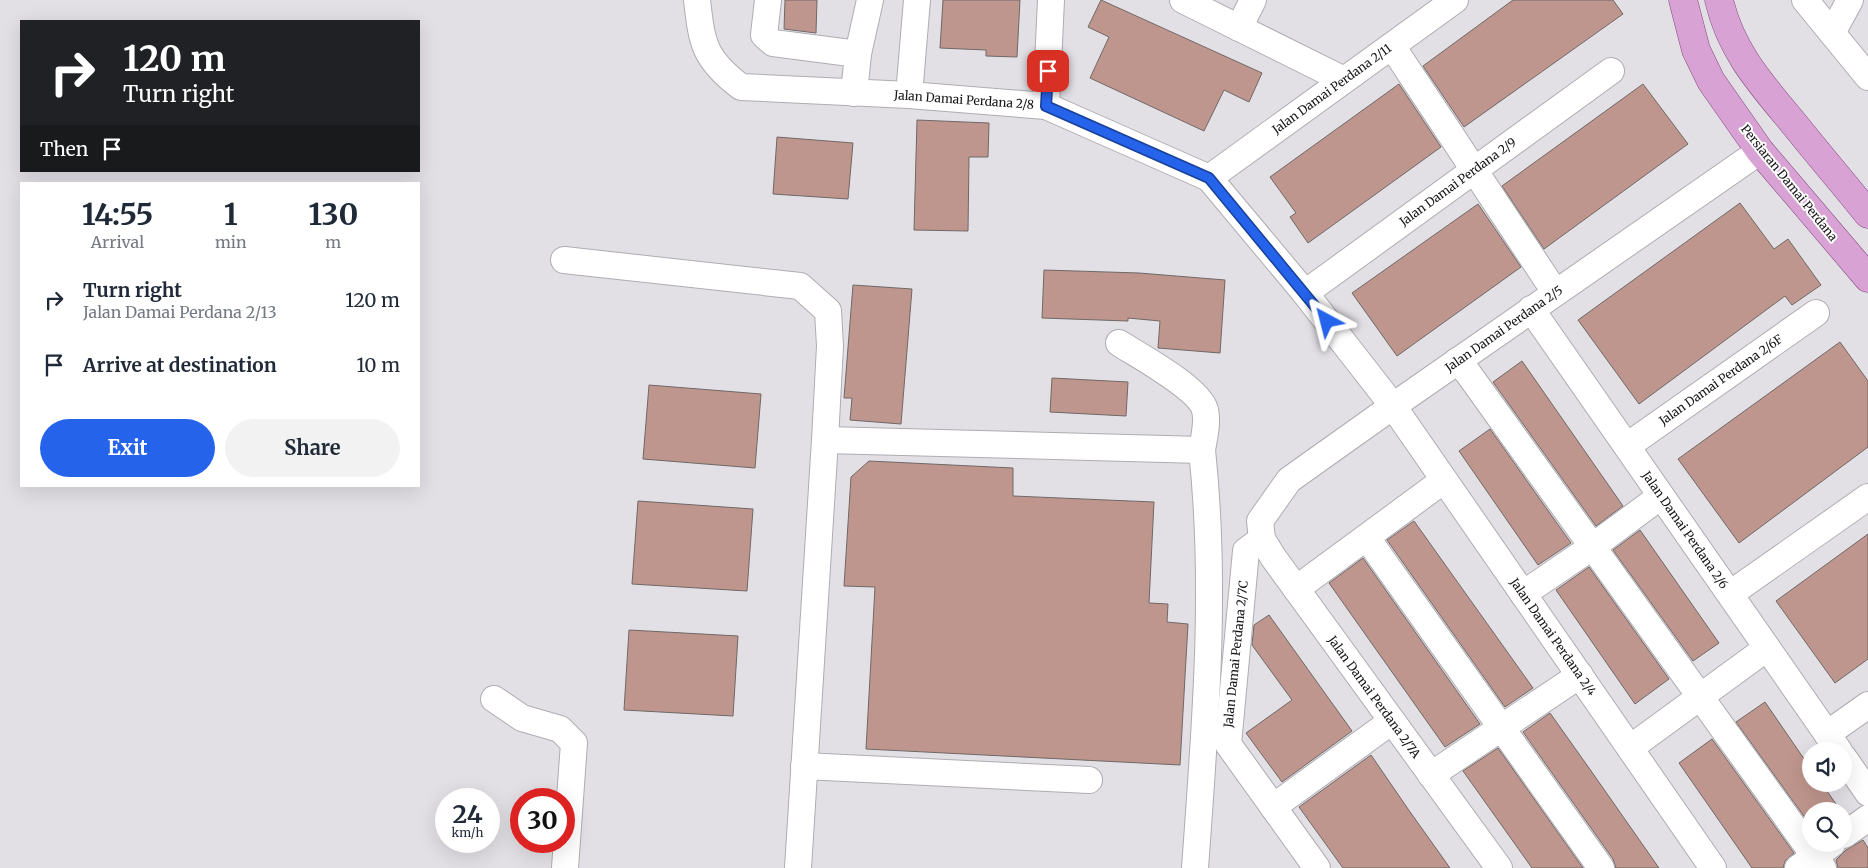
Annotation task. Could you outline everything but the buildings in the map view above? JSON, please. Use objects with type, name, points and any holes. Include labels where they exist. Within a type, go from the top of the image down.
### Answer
[{"type":"main road","name":"Persiaran Damai Perdana","points":[[1683,0],[1696,50],[1711,81],[1760,151],[1868,278]]},
{"type":"main road","points":[[1719,0],[1729,33],[1748,69],[1868,214]]},
{"type":"street","name":"Jalan Damai Perdana 2/8","points":[[697,0],[700,27],[706,50],[729,78],[741,87],[909,95],[1046,106],[1209,178],[1305,293],[1393,406]]},
{"type":"street","points":[[768,0],[764,35],[773,43],[858,54]]},
{"type":"street","points":[[854,93],[858,54],[870,0]]},
{"type":"street","points":[[909,95],[918,0]]},
{"type":"street","points":[[1046,106],[1051,0]]},
{"type":"street","points":[[1183,0],[1344,80]]},
{"type":"street","points":[[1239,28],[1253,0]]},
{"type":"street","name":"Jalan Damai Perdana 2/11","points":[[1209,178],[1455,0]]},
{"type":"street","points":[[1805,0],[1868,76]]},
{"type":"street","points":[[1832,33],[1850,0]]},
{"type":"street","points":[[1392,46],[1555,292]]},
{"type":"street","name":"Jalan Damai Perdana 2/9","points":[[1305,293],[1611,71]]},
{"type":"street","name":"Jalan Damai Perdana 2/5","points":[[1261,530],[1289,480],[1555,292],[1760,151]]},
{"type":"street","points":[[564,260],[800,286],[828,311],[830,346],[825,440],[798,868]]},
{"type":"street","name":"Jalan Damai Perdana 2/6","points":[[1531,309],[1832,742]]},
{"type":"street","name":"Jalan Damai Perdana 2/6F","points":[[1627,446],[1816,313]]},
{"type":"street","points":[[1119,343],[1185,386],[1205,410],[1202,450],[1206,491],[1209,656],[1195,868]]},
{"type":"street","points":[[1457,361],[1468,373],[1817,859]]},
{"type":"street","name":"Jalan Damai Perdana 2/4","points":[[1393,406],[1713,868]]},
{"type":"street","points":[[825,440],[1202,450]]},
{"type":"street","points":[[1296,589],[1444,480]]},
{"type":"street","points":[[1523,594],[1592,547],[1661,496]]},
{"type":"street","points":[[1730,594],[1868,497]]},
{"type":"street","name":"Jalan Damai Perdana 2/7A","points":[[1261,530],[1273,557],[1498,868]]},
{"type":"street","name":"Jalan Damai Perdana 2/7C","points":[[1261,530],[1246,551],[1228,744],[1317,868]]},
{"type":"street","points":[[1367,538],[1601,868]]},
{"type":"street","points":[[1630,748],[1767,648]]},
{"type":"street","points":[[1431,775],[1580,675]]},
{"type":"street","points":[[494,699],[522,718],[560,729],[574,743],[565,868]]},
{"type":"street","points":[[1834,742],[1868,705]]},
{"type":"street","points":[[1273,807],[1392,721]]},
{"type":"street","points":[[804,766],[1089,780]]},
{"type":"street","points":[[1852,770],[1868,793]]},
{"type":"street","points":[[1852,829],[1868,818]]},
{"type":"route","points":[[1048,71],[1046,106],[1209,178],[1327,321]]}]
